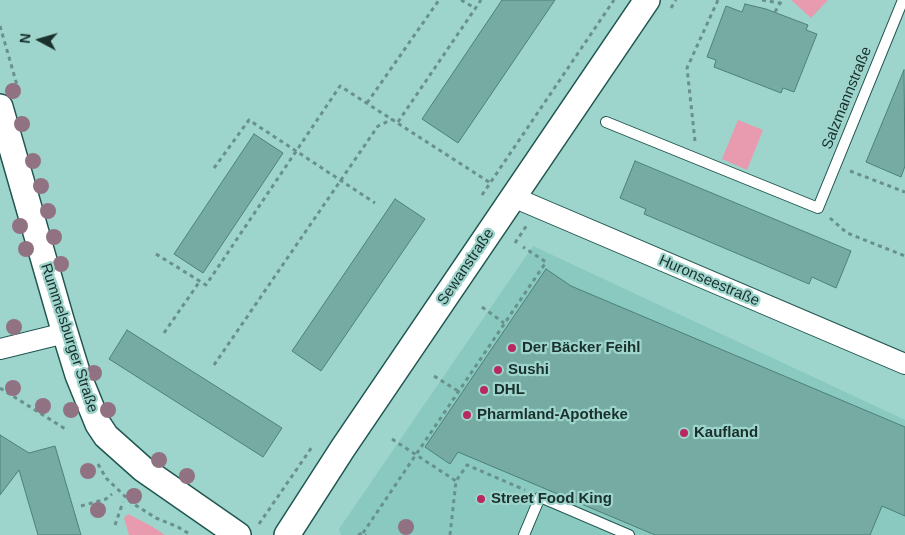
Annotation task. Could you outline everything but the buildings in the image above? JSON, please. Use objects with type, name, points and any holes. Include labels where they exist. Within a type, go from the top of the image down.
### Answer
[{"type":"street","name":"Sewanstraße","points":[[287,535],[338,455],[647,0]]},
{"type":"street","name":"Rummelsburger Straße","points":[[10,101],[65,333],[92,411],[106,436],[143,469],[247,532]]},
{"type":"street","name":"Huronseestraße","points":[[512,197],[905,364]]},
{"type":"street","points":[[0,348],[65,333]]},
{"type":"lane","name":"Salzmannstraße","points":[[818,208],[902,0]]},
{"type":"lane","points":[[606,122],[818,208]]},
{"type":"lane","points":[[524,535],[540,497],[629,535]]},
{"type":"path","points":[[367,103],[439,0]]},
{"type":"path","points":[[462,0],[475,8]]},
{"type":"path","points":[[398,122],[481,0]]},
{"type":"path","points":[[697,159],[687,68],[718,0]]},
{"type":"path","points":[[762,0],[781,2],[774,12]]},
{"type":"path","points":[[0,26],[10,101]]},
{"type":"path","points":[[156,254],[206,285],[340,86],[481,176]]},
{"type":"path","points":[[214,365],[378,126],[393,119]]},
{"type":"path","points":[[214,168],[249,120],[375,202]]},
{"type":"path","points":[[836,165],[905,192]]},
{"type":"path","points":[[818,208],[847,233],[905,256]]},
{"type":"path","points":[[358,535],[364,534],[415,455],[546,262],[523,247]]},
{"type":"path","points":[[164,333],[200,281]]},
{"type":"path","points":[[482,307],[504,323]]},
{"type":"path","points":[[434,376],[458,391]]},
{"type":"path","points":[[0,388],[67,430]]},
{"type":"path","points":[[392,439],[456,481]]},
{"type":"path","points":[[450,535],[456,481],[467,465],[540,497]]},
{"type":"path","points":[[81,506],[106,499],[112,494]]},
{"type":"path","points":[[247,532],[276,497]]},
{"type":"path","points":[[115,525],[123,502]]},
{"type":"shaded area","points":[[791,0],[828,0],[811,18]]},
{"type":"shaded area","points":[[738,120],[763,130],[747,170],[722,159]]},
{"type":"shaded area","points":[[533,246],[905,420],[905,535],[341,535],[339,529]]},
{"type":"shaded area","points":[[128,514],[165,535],[129,535],[124,518]]},
{"type":"place","name":"Der Bäcker Feihl","points":[[512,348]]},
{"type":"place","name":"Sushi","points":[[498,370]]},
{"type":"place","name":"DHL","points":[[484,390]]},
{"type":"place","name":"Pharmland-Apotheke","points":[[467,415]]},
{"type":"place","name":"Kaufland","points":[[684,433]]},
{"type":"place","name":"Street Food King","points":[[481,499]]}]
